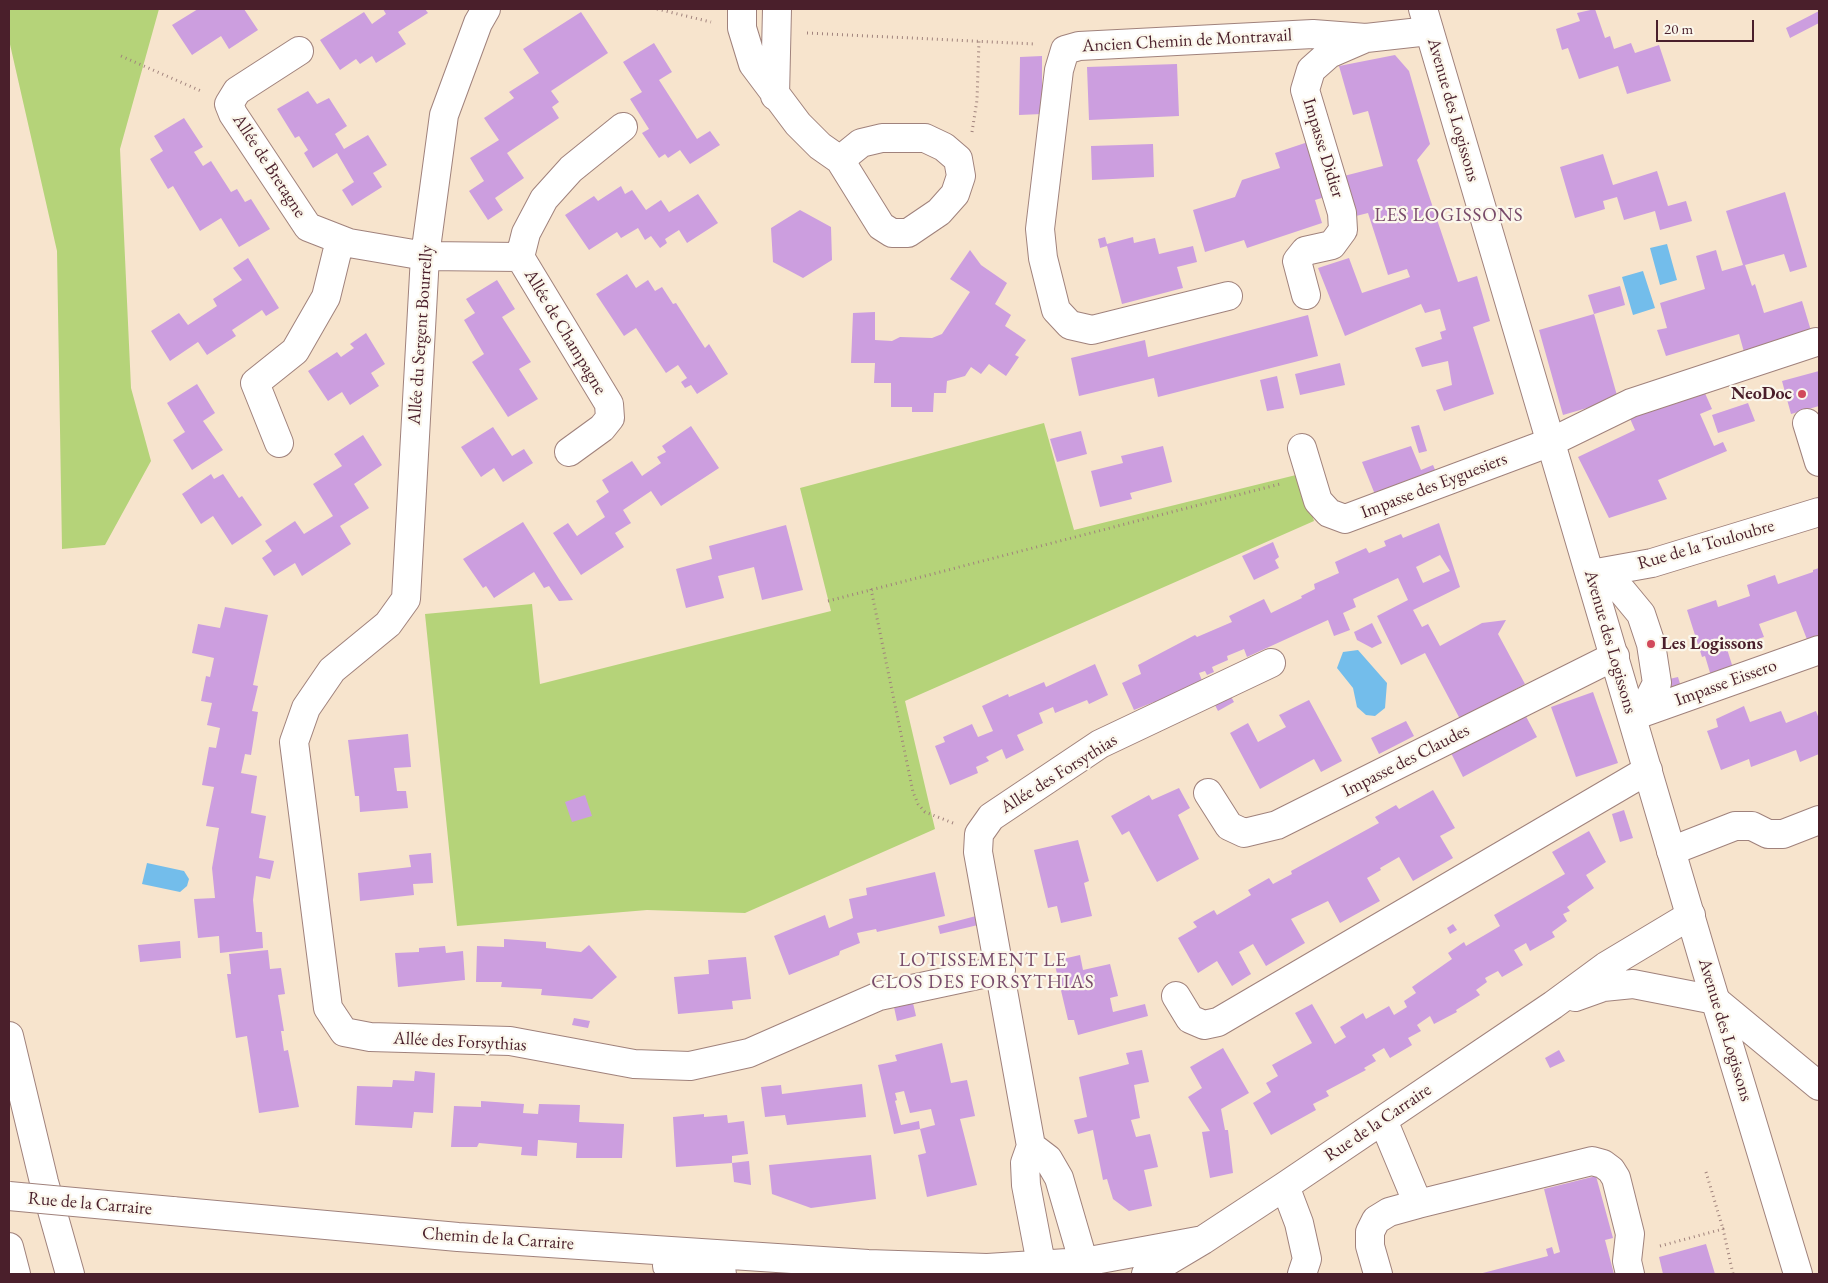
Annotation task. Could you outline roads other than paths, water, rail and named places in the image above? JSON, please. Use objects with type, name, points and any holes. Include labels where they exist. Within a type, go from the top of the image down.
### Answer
[{"type":"main road","name":"Allée du Sergent Bourrelly","points":[[356,648],[388,624],[406,599],[425,256],[444,115],[478,23],[486,9]]},
{"type":"main road","points":[[742,19],[753,64],[775,96],[820,146],[840,160],[881,226],[892,233],[908,233],[939,212],[956,194],[961,176],[958,159],[944,147],[924,138],[901,137],[861,143],[840,160]]},
{"type":"main road","points":[[775,96],[777,20]]},
{"type":"main road","name":"Impasse Didier","points":[[1306,295],[1297,261],[1306,251],[1332,245],[1343,230],[1342,213],[1305,90],[1311,70],[1329,54],[1366,38],[1426,20]]},
{"type":"main road","name":"Avenue des Logissons","points":[[1426,20],[1591,574],[1715,1000],[1798,1274]]},
{"type":"main road","name":"Ancien Chemin de Montravail","points":[[1228,296],[1092,330],[1070,325],[1056,310],[1043,258],[1040,229],[1060,70],[1065,50],[1079,46],[1313,34],[1366,38]]},
{"type":"main road","name":"Allée de Bretagne","points":[[299,51],[237,91],[229,104],[233,114],[308,227],[340,240],[425,256]]},
{"type":"main road","points":[[520,257],[526,233],[544,199],[571,169],[623,127]]},
{"type":"main road","points":[[279,443],[255,383],[295,351],[326,297],[340,240]]},
{"type":"main road","name":"Allée de Champagne","points":[[425,256],[520,257],[609,404],[610,418],[602,428],[569,452]]},
{"type":"main road","name":"Impasse des Eyguesiers","points":[[1302,448],[1318,501],[1329,513],[1345,519],[1551,442],[1631,403],[1816,342]]},
{"type":"main road","points":[[1807,423],[1818,454]]},
{"type":"main road","name":"Rue de la Touloubre","points":[[1591,574],[1652,563],[1819,512]]},
{"type":"main road","points":[[1591,574],[1622,591],[1641,614],[1651,644],[1657,683],[1650,696],[1632,716]]},
{"type":"main road","name":"Allée des Forsythias","points":[[356,648],[332,670],[306,708],[294,742],[328,1008],[344,1032],[370,1037],[510,1041],[634,1064],[690,1066],[749,1053],[879,996],[1001,970],[978,852],[979,834],[991,817],[1100,744],[1271,663]]},
{"type":"main road","name":"Impasse Eissero","points":[[1632,716],[1819,650]]},
{"type":"main road","name":"Impasse des Claudes","points":[[1208,794],[1229,826],[1244,833],[1277,825],[1615,656]]},
{"type":"main road","points":[[1176,996],[1190,1019],[1204,1025],[1218,1022],[1648,770]]},
{"type":"main road","points":[[1671,851],[1735,826],[1752,826],[1768,834],[1783,834],[1819,820]]},
{"type":"main road","name":"Rue de la Carraire","points":[[1146,1274],[1203,1240],[1285,1186],[1553,1005],[1606,966],[1691,915]]},
{"type":"main road","points":[[1001,970],[1031,1146],[1025,1163],[1026,1185],[1042,1269]]},
{"type":"main road","name":"Rue de la Carraire","points":[[1553,1005],[1603,987],[1633,984],[1715,1000]]},
{"type":"main road","points":[[1715,1000],[1817,1079]]},
{"type":"main road","points":[[9,1036],[44,1182],[70,1274]]},
{"type":"main road","points":[[1382,1120],[1418,1204]]},
{"type":"main road","points":[[1031,1146],[1048,1159],[1059,1178],[1086,1268]]},
{"type":"main road","points":[[1378,1274],[1370,1246],[1370,1232],[1376,1220],[1389,1212],[1592,1161],[1604,1164],[1616,1178],[1630,1234],[1627,1261],[1630,1274]]},
{"type":"main road","points":[[1285,1186],[1299,1223],[1307,1259],[1302,1274]]},
{"type":"main road","name":"Rue de la Carraire","points":[[9,1196],[172,1211]]},
{"type":"main road","name":"Chemin de la Carraire","points":[[172,1211],[458,1237],[825,1260]]},
{"type":"main road","points":[[458,1237],[722,1274]]},
{"type":"main road","name":"Rue de la Carraire","points":[[825,1260],[987,1268],[1086,1268],[1203,1240]]},
{"type":"main road","points":[[9,1247],[16,1274]]},
{"type":"water","points":[[1667,244],[1677,280],[1660,285],[1650,248]]},
{"type":"water","points":[[1643,271],[1655,308],[1633,315],[1622,277]]},
{"type":"water","points":[[1358,650],[1387,683],[1385,708],[1375,716],[1366,715],[1357,707],[1353,688],[1337,668],[1343,652]]},
{"type":"water","points":[[147,863],[184,871],[189,879],[187,886],[180,892],[142,884]]},
{"type":"place","name":"NeoDoc","points":[[1802,394]]},
{"type":"place","name":"Les Logissons","points":[[1651,644]]},
{"type":"district","name":"LES LOGISSONS","points":[[1449,216]]},
{"type":"district","name":"LOTISSEMENT LE CLOS DES FORSYTHIAS","points":[[983,972]]}]
